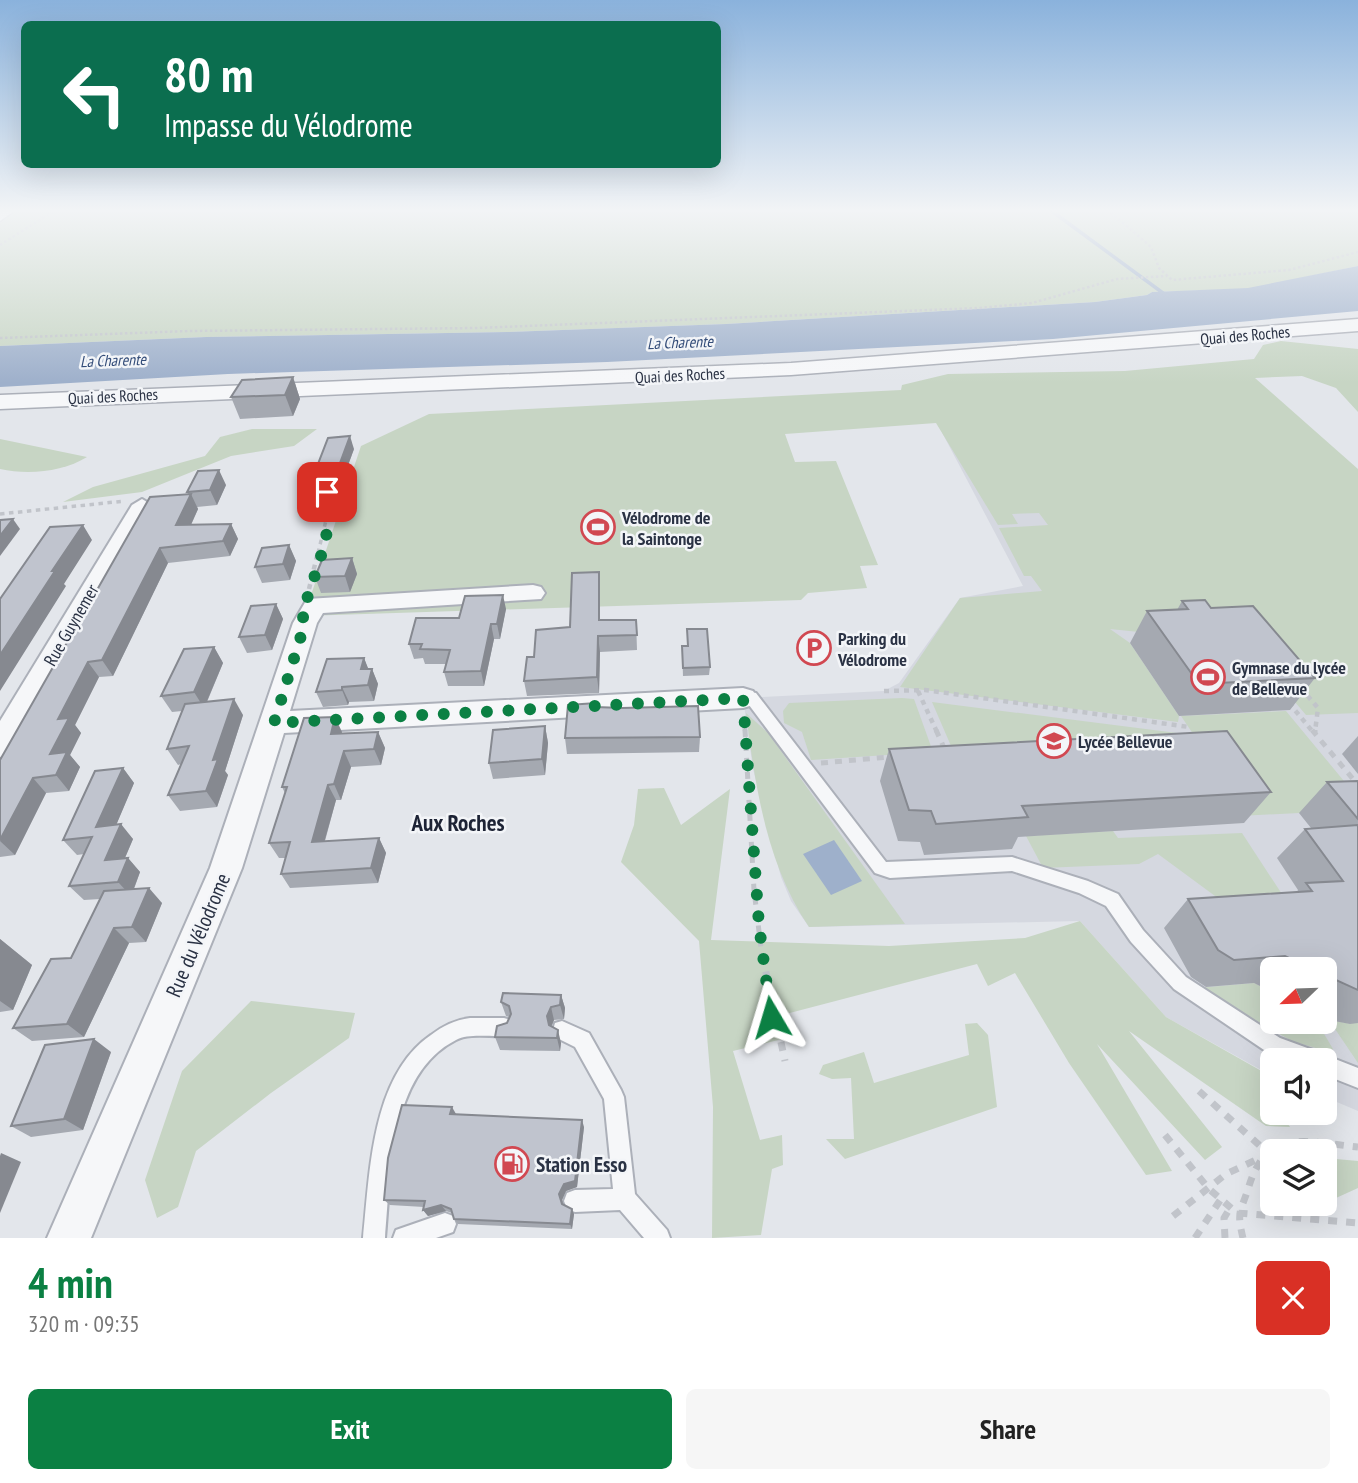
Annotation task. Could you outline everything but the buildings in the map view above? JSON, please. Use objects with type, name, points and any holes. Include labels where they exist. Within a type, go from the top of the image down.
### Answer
[{"type":"street","name":"Quai des Roches","points":[[0,402],[791,369],[1358,325]]},
{"type":"street","name":"Rue Guynemer","points":[[0,746],[142,505]]},
{"type":"street","points":[[305,623],[316,605],[533,593]]},
{"type":"street","name":"Rue du Vélodrome","points":[[69,1238],[222,878],[305,623]]},
{"type":"street","points":[[274,723],[747,697]]},
{"type":"lane","points":[[747,697],[803,764],[881,869],[1012,864],[1082,886],[1112,900],[1137,936],[1189,989],[1282,1048]]},
{"type":"lane","points":[[374,1238],[391,1110],[416,1059],[453,1031],[504,1027]]},
{"type":"lane","points":[[562,1030],[582,1040],[614,1097],[625,1199],[659,1238]]},
{"type":"lane","points":[[1337,1070],[1358,1078]]},
{"type":"lane","points":[[575,1201],[625,1199]]},
{"type":"lane","points":[[404,1238],[445,1224]]},
{"type":"path","points":[[1159,267],[1172,280],[1188,281],[1301,267]]},
{"type":"path","points":[[0,338],[189,331],[476,328],[979,308],[1038,302],[1095,282],[1133,275],[1167,276]]},
{"type":"path","points":[[305,623],[302,614],[330,504],[319,478]]},
{"type":"path","points":[[0,514],[134,500],[142,505]]},
{"type":"path","points":[[1292,677],[1318,708],[1315,734]]},
{"type":"path","points":[[884,691],[918,690],[1189,727]]},
{"type":"path","points":[[918,690],[946,753],[933,754]]},
{"type":"path","points":[[1280,692],[1358,785]]},
{"type":"path","points":[[747,697],[759,925],[771,1017],[785,1061]]},
{"type":"path","points":[[803,764],[894,757]]},
{"type":"path","points":[[1199,1091],[1260,1151]]},
{"type":"path","points":[[1165,1135],[1209,1189],[1233,1210],[1243,1238]]},
{"type":"path","points":[[1337,1146],[1358,1147]]},
{"type":"path","points":[[1174,1216],[1199,1200],[1242,1161],[1260,1156]]},
{"type":"path","points":[[1225,1238],[1224,1218],[1243,1204],[1260,1164]]},
{"type":"path","points":[[1195,1238],[1221,1199]]},
{"type":"path","points":[[1233,1210],[1279,1217],[1358,1223]]},
{"type":"shaded area","name":"Lycée Bellevue","points":[[937,423],[1358,469],[1358,1111],[1337,1102],[1337,1048],[1260,1048],[1260,1069],[1166,1017],[1080,921],[809,927],[791,901],[781,877],[753,769],[743,698],[884,691],[899,683],[960,598],[1023,586]]},
{"type":"green space","points":[[0,267],[1354,267],[1248,289],[1152,292],[1095,302],[726,324],[507,332],[206,337],[0,346]]},
{"type":"green space","points":[[1281,341],[1358,349],[1358,412],[1336,388],[1302,376],[1255,378],[1358,469],[1358,713],[1306,715],[1231,627],[1139,632],[1110,629],[1130,643],[1179,716],[1178,722],[900,687],[960,598],[1042,591],[1031,576],[1024,576],[999,528],[1048,525],[1039,513],[1012,514],[1018,524],[998,525],[936,423],[785,434],[795,462],[836,461],[878,565],[860,566],[867,588],[808,593],[801,600],[304,616],[361,446],[429,414],[901,390],[902,385],[948,374],[1125,371],[1254,359],[1263,345]]},
{"type":"green space","points":[[252,429],[317,429],[294,446],[231,456],[142,492],[63,502],[93,487],[205,456],[220,437]]},
{"type":"green space","points":[[0,439],[87,457],[67,466],[45,471],[0,469]]},
{"type":"green space","points":[[914,699],[933,752],[811,760],[802,732],[784,723],[783,711],[789,703]]},
{"type":"green space","points":[[932,702],[1185,734],[1212,762],[1181,716],[1286,711],[1358,798],[1358,810],[1239,816],[964,776]]},
{"type":"green space","points":[[746,713],[768,733],[905,924],[809,927],[783,878],[773,852],[759,797]]},
{"type":"green space","points":[[664,788],[681,825],[730,789],[711,940],[889,946],[1025,938],[1080,921],[1166,1017],[1260,1070],[1260,1122],[1129,1031],[1222,1147],[1205,1160],[1097,1044],[1172,1171],[1146,1175],[1069,1063],[1015,973],[988,986],[977,964],[782,1015],[791,1037],[733,1051],[760,1140],[782,1135],[783,1165],[772,1169],[761,1235],[712,1238],[713,1107],[699,941],[621,862],[634,825],[638,789]]},
{"type":"green space","points":[[1113,831],[1118,838],[1242,833],[1293,911],[1249,921],[1158,854],[1139,864],[1043,868],[1026,836]]},
{"type":"green space","points":[[1254,983],[1260,986],[1260,1023],[1197,988]]},
{"type":"green space","points":[[1358,986],[1358,1063],[1337,1032],[1337,1021],[1352,1024],[1337,1001],[1337,987]]},
{"type":"green space","points":[[251,1001],[355,1013],[349,1038],[196,1151],[178,1207],[157,1218],[145,1180],[182,1071]]},
{"type":"green space","points":[[977,1023],[988,1035],[997,1107],[845,1159],[826,1139],[854,1139],[851,1078],[832,1079],[819,1074],[823,1065],[864,1052],[874,1083],[969,1055],[965,1024]]},
{"type":"green space","points":[[1279,1034],[1324,1034],[1332,1048],[1316,1048]]},
{"type":"green space","points":[[1289,1125],[1290,1127],[1266,1126]]},
{"type":"green space","points":[[1337,1159],[1358,1161],[1358,1188],[1337,1198]]},
{"type":"water","name":"La Charente","points":[[1358,267],[1358,311],[1053,339],[607,362],[228,374],[0,387],[0,346],[206,337],[507,332],[726,324],[1095,302],[1152,292],[1248,288]]},
{"type":"water","points":[[834,840],[862,881],[831,895],[803,854]]},
{"type":"waterway","points":[[1127,267],[1167,296]]},
{"type":"place","name":"Vélodrome de la Saintonge","points":[[598,527]]},
{"type":"place","name":"Parking du Vélodrome","points":[[814,648]]},
{"type":"place","name":"Gymnase du lycée de Bellevue","points":[[1208,677]]},
{"type":"place","name":"Lycée Bellevue","points":[[1054,741]]},
{"type":"place","name":"Station Esso","points":[[512,1164]]},
{"type":"district","name":"Aux Roches","points":[[458,822]]},
{"type":"route","points":[[327,492],[330,504],[328,524],[302,614],[305,623],[274,723],[492,709],[743,698],[759,925],[771,1017]]}]
